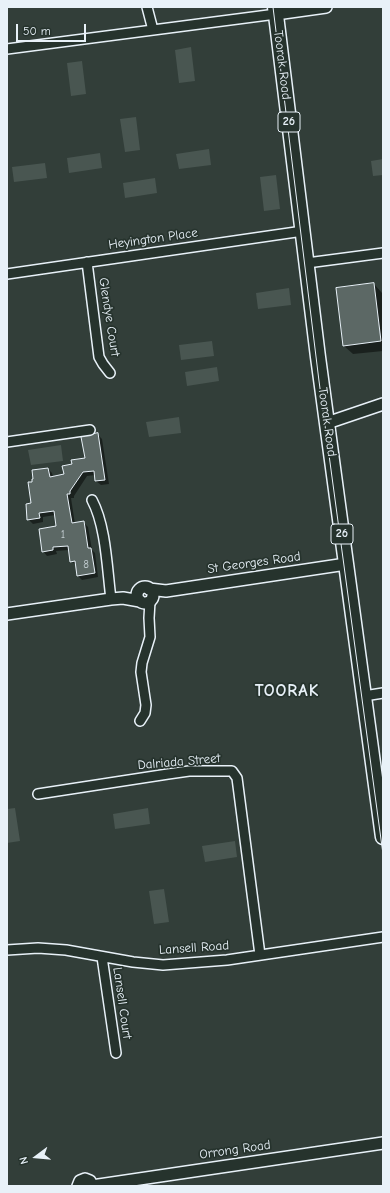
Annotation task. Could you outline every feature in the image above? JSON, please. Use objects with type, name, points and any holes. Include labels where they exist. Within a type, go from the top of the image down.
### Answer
[{"type":"main road","name":"Toorak Road","points":[[275,10],[327,423],[383,837]]},
{"type":"street","points":[[147,7],[153,30]]},
{"type":"street","points":[[7,49],[153,30],[275,10],[326,7]]},
{"type":"street","name":"Heyington Place","points":[[7,274],[303,231]]},
{"type":"street","points":[[307,263],[383,253]]},
{"type":"street","name":"Glendye Court","points":[[87,262],[99,357],[110,373]]},
{"type":"street","points":[[327,423],[383,404]]},
{"type":"street","points":[[7,442],[90,430]]},
{"type":"street","points":[[92,500],[97,509],[101,522],[111,598]]},
{"type":"street","name":"St Georges Road","points":[[7,614],[111,598],[145,597],[166,591],[346,564]]},
{"type":"street","points":[[140,721],[145,714],[146,705],[141,672],[142,663],[150,637],[149,618],[145,597]]},
{"type":"street","points":[[364,696],[383,693]]},
{"type":"street","name":"Dalriada Street","points":[[38,794],[189,771],[232,771],[237,778],[260,955]]},
{"type":"street","name":"Lansell Road","points":[[7,950],[38,948],[66,950],[133,962],[163,965],[208,962],[383,937]]},
{"type":"street","name":"Lansell Court","points":[[102,957],[116,1053]]},
{"type":"street","name":"Orrong Road","points":[[78,1186],[80,1182],[85,1179],[90,1181],[92,1186],[383,1143]]},
{"type":"shaded area","points":[[191,47],[195,81],[179,83],[175,50]]},
{"type":"shaded area","points":[[82,61],[86,94],[71,96],[67,63]]},
{"type":"shaded area","points":[[136,117],[140,150],[125,152],[120,119]]},
{"type":"shaded area","points":[[209,149],[211,165],[179,169],[176,154]]},
{"type":"shaded area","points":[[100,153],[102,168],[69,173],[67,158]]},
{"type":"shaded area","points":[[383,159],[383,175],[373,176],[371,161]]},
{"type":"shaded area","points":[[45,163],[47,178],[14,182],[12,167]]},
{"type":"shaded area","points":[[276,175],[280,209],[264,211],[260,177]]},
{"type":"shaded area","points":[[155,178],[157,193],[125,198],[123,183]]},
{"type":"shaded area","points":[[289,288],[291,305],[258,309],[256,293]]},
{"type":"shaded area","points":[[212,341],[214,356],[181,360],[179,345]]},
{"type":"shaded area","points":[[217,367],[219,381],[187,386],[185,372]]},
{"type":"shaded area","points":[[179,417],[181,433],[149,437],[146,422]]},
{"type":"shaded area","points":[[61,445],[63,461],[31,465],[28,450]]},
{"type":"shaded area","points":[[15,808],[20,841],[7,843],[7,809]]},
{"type":"shaded area","points":[[148,808],[150,824],[115,829],[113,814]]},
{"type":"shaded area","points":[[235,841],[237,857],[205,862],[202,846]]},
{"type":"shaded area","points":[[164,889],[169,922],[154,924],[149,891]]},
{"type":"building","points":[[374,283],[381,341],[343,346],[336,288]]},
{"type":"building","points":[[98,433],[105,480],[95,481],[94,471],[83,472],[70,491],[70,494],[67,494],[72,523],[84,521],[88,548],[91,548],[95,573],[77,576],[75,561],[70,562],[68,546],[53,547],[53,550],[42,552],[39,529],[56,526],[54,511],[39,513],[40,518],[27,520],[26,504],[31,503],[28,482],[32,482],[33,479],[32,470],[48,468],[50,477],[64,474],[62,466],[72,464],[71,460],[85,458],[81,437]]},
{"type":"tram line","points":[[273,7],[319,381],[383,854]]},
{"type":"district","name":"TOORAK","points":[[287,691]]}]
